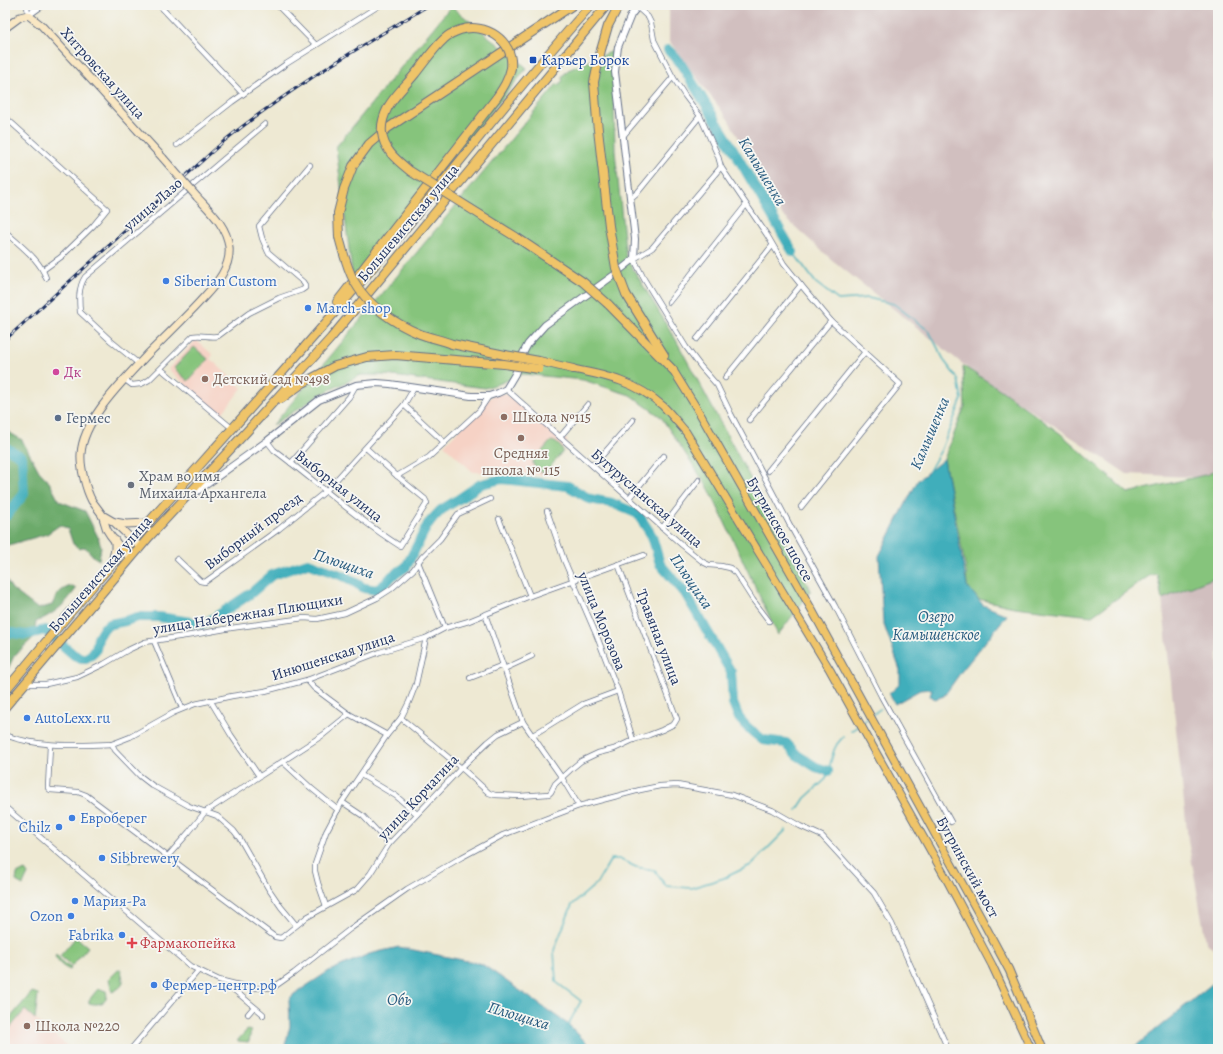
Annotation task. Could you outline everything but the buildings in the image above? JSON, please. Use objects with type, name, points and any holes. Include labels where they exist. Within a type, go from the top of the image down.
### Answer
[{"type":"highway","points":[[539,365],[506,355],[452,344],[419,333],[393,320],[369,301],[354,282],[346,261],[340,238],[338,213],[344,189],[353,166],[369,144],[388,128],[573,5]]},
{"type":"highway","name":"Большевистская улица","points":[[5,691],[112,564],[353,292],[416,217],[548,53],[591,5]]},
{"type":"highway","name":"Большевистская улица","points":[[5,707],[140,547],[331,338],[607,5]]},
{"type":"highway","points":[[619,5],[608,26],[600,50],[594,82],[609,226],[616,268],[626,294],[673,370]]},
{"type":"highway","points":[[294,359],[364,266],[497,97],[506,84],[511,59],[508,49],[496,34],[488,30],[475,28],[461,30],[444,39],[388,107],[382,125],[382,134],[388,150],[394,158],[410,171],[516,237],[583,282],[608,304],[673,370]]},
{"type":"highway","points":[[263,414],[303,383],[335,366],[367,357],[394,355],[504,364],[539,365],[573,369]]},
{"type":"main road","points":[[5,28],[20,17],[28,15]]},
{"type":"main road","name":"Хитровская улица","points":[[28,15],[41,25],[214,215],[225,233],[229,246],[228,262],[216,284],[124,379],[101,408],[83,439],[81,457],[83,473],[90,497],[102,515],[108,530],[131,558]]},
{"type":"main road","points":[[573,369],[616,379],[643,390],[664,407],[686,432],[852,708],[992,965],[1031,1049]]},
{"type":"main road","name":"Бугринское шоссе","points":[[673,370],[699,412],[808,603],[862,702]]},
{"type":"main road","points":[[102,515],[114,522],[140,547]]},
{"type":"main road","points":[[114,522],[126,524],[148,523]]},
{"type":"main road","points":[[112,564],[116,549],[115,540]]},
{"type":"main road","name":"Бугринский мост","points":[[862,702],[980,916],[1008,970],[1042,1049]]},
{"type":"street","points":[[27,5],[28,15],[42,5]]},
{"type":"street","points":[[159,5],[243,94]]},
{"type":"street","points":[[277,5],[316,45]]},
{"type":"street","points":[[176,145],[243,94],[316,45],[380,5]]},
{"type":"street","points":[[801,506],[900,384],[831,321],[784,264],[772,246],[767,235],[721,167],[718,156],[700,116],[673,77],[654,40],[651,23],[648,17],[638,6],[629,20],[618,47],[615,72],[636,248],[634,259],[644,279],[686,347],[717,385],[881,696],[951,822]]},
{"type":"street","points":[[623,136],[673,77]]},
{"type":"street","points":[[630,199],[638,192],[700,116]]},
{"type":"street","name":"улица Лазо","points":[[5,117],[107,209],[94,226],[62,257],[44,270]]},
{"type":"street","name":"улица Лазо","points":[[139,364],[111,341],[80,312],[80,284],[85,277],[265,124]]},
{"type":"street","points":[[124,379],[132,385],[141,384],[149,380],[193,336],[199,334],[214,337],[218,336],[249,313],[279,298],[305,288],[304,282],[268,252],[259,226],[310,165]]},
{"type":"street","points":[[184,500],[267,441],[319,400],[356,385],[383,384],[471,396],[489,396],[506,389],[515,374],[520,359],[528,344],[545,325],[634,259],[652,248],[721,167]]},
{"type":"street","points":[[669,302],[746,205]]},
{"type":"street","points":[[5,231],[44,270],[46,278]]},
{"type":"street","points":[[697,340],[772,246]]},
{"type":"street","points":[[725,378],[801,285]]},
{"type":"street","points":[[749,420],[831,321]]},
{"type":"street","points":[[768,470],[865,352]]},
{"type":"street","points":[[161,369],[233,429]]},
{"type":"street","points":[[291,463],[348,397],[356,385]]},
{"type":"street","points":[[326,491],[404,405],[414,388]]},
{"type":"street","name":"Бугурусланская улица","points":[[506,389],[662,528],[703,562],[730,568],[735,572],[769,621]]},
{"type":"street","points":[[366,448],[397,476],[429,457],[479,411],[489,396]]},
{"type":"street","points":[[560,437],[588,404]]},
{"type":"street","points":[[404,405],[445,443]]},
{"type":"street","points":[[593,466],[633,420]]},
{"type":"street","name":"Выборная улица","points":[[267,441],[274,450],[377,532],[400,546],[427,503],[425,499],[397,476]]},
{"type":"street","points":[[629,498],[664,456]]},
{"type":"street","points":[[662,528],[700,480]]},
{"type":"street","name":"Выборный проезд","points":[[177,559],[200,581],[205,582],[279,529],[326,491]]},
{"type":"street","name":"улица Набережная Плющихи","points":[[24,684],[46,684],[77,677],[145,642],[304,618],[317,619],[345,613],[372,601],[391,589],[414,570],[418,562],[440,538],[458,514],[490,499]]},
{"type":"street","name":"улица Морозова","points":[[547,511],[564,560],[596,634],[618,691],[633,740]]},
{"type":"street","points":[[499,519],[530,596]]},
{"type":"street","name":"Инюшенская улица","points":[[5,735],[35,744],[112,744],[130,737],[182,708],[210,700],[265,691],[307,680],[380,652],[426,638],[445,628],[644,555]]},
{"type":"street","points":[[418,562],[445,628]]},
{"type":"street","name":"Травяная улица","points":[[618,564],[677,719],[674,724],[662,730],[633,740]]},
{"type":"street","points":[[485,614],[523,722],[562,778],[579,806]]},
{"type":"street","points":[[326,906],[318,883],[315,864],[326,832],[342,802],[387,735],[401,718],[416,684],[426,638]]},
{"type":"street","points":[[154,641],[182,708]]},
{"type":"street","points":[[470,678],[532,656]]},
{"type":"street","points":[[307,680],[314,688],[349,714],[387,735]]},
{"type":"street","points":[[533,735],[583,704],[618,691]]},
{"type":"street","points":[[210,700],[259,776]]},
{"type":"street","points":[[50,745],[48,788],[50,790],[78,792],[86,795],[168,856],[205,812],[323,735],[349,714]]},
{"type":"street","points":[[401,718],[489,793],[496,795],[520,796],[549,794],[555,784],[582,761],[598,753],[614,749],[633,740]]},
{"type":"street","name":"улица Корчагина","points":[[168,856],[276,937],[281,938],[296,925],[326,906],[356,890],[370,874],[389,844],[461,768],[498,734],[523,722]]},
{"type":"street","points":[[112,744],[140,776],[152,786],[189,806],[217,816],[237,835],[281,907],[296,925]]},
{"type":"street","points":[[283,762],[310,788],[338,810]]},
{"type":"street","points":[[361,775],[396,796],[417,814]]},
{"type":"street","points":[[5,806],[187,964],[228,982],[256,988],[266,988],[274,987],[294,973],[350,929],[407,889],[503,835],[579,806],[660,786],[677,785],[732,795],[772,810],[800,826],[822,836],[874,893],[892,924],[948,1049]]},
{"type":"street","points":[[342,802],[363,816],[389,844]]},
{"type":"street","points":[[131,1049],[198,970]]},
{"type":"street","points":[[228,982],[234,990],[263,1015]]},
{"type":"street","points":[[248,1014],[254,1007]]},
{"type":"shaded area","points":[[669,5],[1218,5],[1218,471],[1212,478],[1127,474],[969,369],[832,260],[782,215],[728,119],[669,41]]},
{"type":"shaded area","name":"Детский сад №498","points":[[196,340],[213,355],[210,359],[242,388],[220,416],[168,369]]},
{"type":"shaded area","name":"Школа №115","points":[[495,393],[504,393],[568,441],[542,475],[473,472],[444,445]]},
{"type":"shaded area","points":[[1218,574],[1218,953],[1206,942],[1188,840],[1162,599]]},
{"type":"shaded area","name":"Школа №220","points":[[25,1010],[71,1049],[5,1049],[5,1034]]},
{"type":"green space","points":[[451,6],[527,68],[353,280],[336,147]]},
{"type":"green space","points":[[613,51],[615,151],[626,257],[676,340],[811,591],[778,635],[709,489],[661,417],[630,395],[583,380],[523,374],[485,388],[385,375],[361,375],[321,394],[273,425],[557,84],[559,85],[563,80],[561,78],[568,70]]},
{"type":"green space","points":[[194,347],[208,359],[188,381],[174,368]]},
{"type":"green space","points":[[963,366],[1001,390],[1061,434],[1128,493],[1209,474],[1218,467],[1218,576],[1162,599],[1157,574],[1149,576],[1092,616],[1014,607],[978,599],[967,586],[966,570],[944,459],[965,406]]},
{"type":"green space","points":[[5,430],[22,440],[39,471],[49,482],[59,501],[85,511],[101,546],[99,560],[94,557],[85,547],[80,549],[73,544],[68,529],[60,525],[47,534],[5,546]]},
{"type":"green space","points":[[551,441],[558,444],[563,451],[546,472],[541,472],[533,465],[533,461]]},
{"type":"green space","points":[[5,578],[12,589],[38,609],[52,605],[57,595],[64,589],[71,586],[76,589],[58,609],[36,622],[33,638],[14,656],[8,669],[5,670]]},
{"type":"green space","points":[[132,850],[137,854],[130,863],[123,856],[127,851],[129,853]]},
{"type":"green space","points":[[25,870],[28,874],[23,885],[16,881],[17,874]]},
{"type":"green space","points":[[76,937],[88,947],[72,966],[60,956]]},
{"type":"green space","points":[[56,954],[63,963],[71,968],[70,970],[59,963],[55,956]]},
{"type":"green space","points":[[118,970],[121,970],[123,981],[119,988],[112,992],[109,979]]},
{"type":"green space","points":[[100,989],[106,991],[107,995],[105,1001],[99,1004],[89,1003],[89,1000],[97,990]]},
{"type":"green space","points":[[32,992],[38,994],[35,1019],[25,1010],[5,1034],[5,1024]]},
{"type":"green space","points":[[247,1030],[251,1031],[249,1042],[237,1041]]},
{"type":"green space","points":[[444,1045],[465,1049],[427,1049]]},
{"type":"water","name":"Озеро Камышенское","points":[[944,459],[967,586],[983,605],[1007,615],[961,672],[944,696],[935,699],[930,696],[932,689],[920,690],[895,704],[889,694],[900,684],[900,670],[883,622],[879,556],[918,480]]},
{"type":"water","name":"Обь","points":[[399,947],[482,964],[569,1025],[593,1049],[465,1049],[444,1045],[427,1049],[284,1049],[290,1026],[289,999],[294,994],[329,971],[369,954]]},
{"type":"water","points":[[1218,979],[1218,1049],[1127,1049],[1137,1045]]},
{"type":"waterway","name":"Камышенка","points":[[668,50],[679,61],[726,137],[793,252]]},
{"type":"waterway","name":"Камышенка","points":[[793,252],[816,283],[838,300],[868,298],[894,304],[929,331],[945,362],[958,379],[962,399],[941,450],[929,471]]},
{"type":"waterway","name":"Плющиха","points":[[5,447],[22,457],[24,494],[7,515],[5,515]]},
{"type":"waterway","name":"Плющиха","points":[[5,632],[26,635],[45,630],[74,655],[84,659],[91,655],[96,649],[98,638],[104,628],[110,624],[138,617],[159,617],[203,624],[250,594],[272,575],[308,563],[346,577],[364,588],[377,590],[392,576],[406,567],[428,524],[441,510],[481,484],[502,479],[568,486],[590,499],[612,503],[638,514],[652,536],[660,564],[685,593],[731,672],[733,703],[739,718],[748,728],[763,740],[786,743],[797,755],[816,767],[828,771]]},
{"type":"waterway","points":[[872,715],[880,709]]},
{"type":"waterway","points":[[862,723],[869,717]]},
{"type":"waterway","points":[[851,731],[858,726]]},
{"type":"waterway","name":"Плющиха","points":[[797,810],[805,798],[826,779],[834,750],[843,737]]},
{"type":"waterway","name":"Плющиха","points":[[568,1025],[581,1001],[556,982],[554,950],[572,905],[597,883],[611,859],[619,859],[636,867],[654,870],[666,886],[691,888],[724,878],[751,865],[786,830]]},
{"type":"railway","points":[[5,340],[224,141],[248,122],[299,86],[350,53],[429,5]]},
{"type":"place","name":"Карьер Борок","points":[[533,60]]},
{"type":"place","name":"Siberian Custom","points":[[166,281]]},
{"type":"place","name":"March-shop","points":[[308,308]]},
{"type":"place","name":"Дк","points":[[56,372]]},
{"type":"place","name":"Детский сад №498","points":[[205,379]]},
{"type":"place","name":"Школа №115","points":[[504,417]]},
{"type":"place","name":"Гермес","points":[[58,418]]},
{"type":"place","name":"Средняя школа № 115","points":[[521,438]]},
{"type":"place","name":"Храм во имя Михаила Архангела","points":[[131,485]]},
{"type":"place","name":"AutoLexx.ru","points":[[27,718]]},
{"type":"place","name":"Евроберег","points":[[72,818]]},
{"type":"place","name":"Chilz","points":[[59,827]]},
{"type":"place","name":"Sibbrewery","points":[[102,858]]},
{"type":"place","name":"Мария-Ра","points":[[75,901]]},
{"type":"place","name":"Ozon","points":[[71,916]]},
{"type":"place","name":"Fabrika","points":[[122,935]]},
{"type":"place","name":"Фармакопейка","points":[[132,943]]},
{"type":"place","name":"Фермер-центр.рф","points":[[154,985]]},
{"type":"place","name":"Школа №220","points":[[27,1026]]}]
